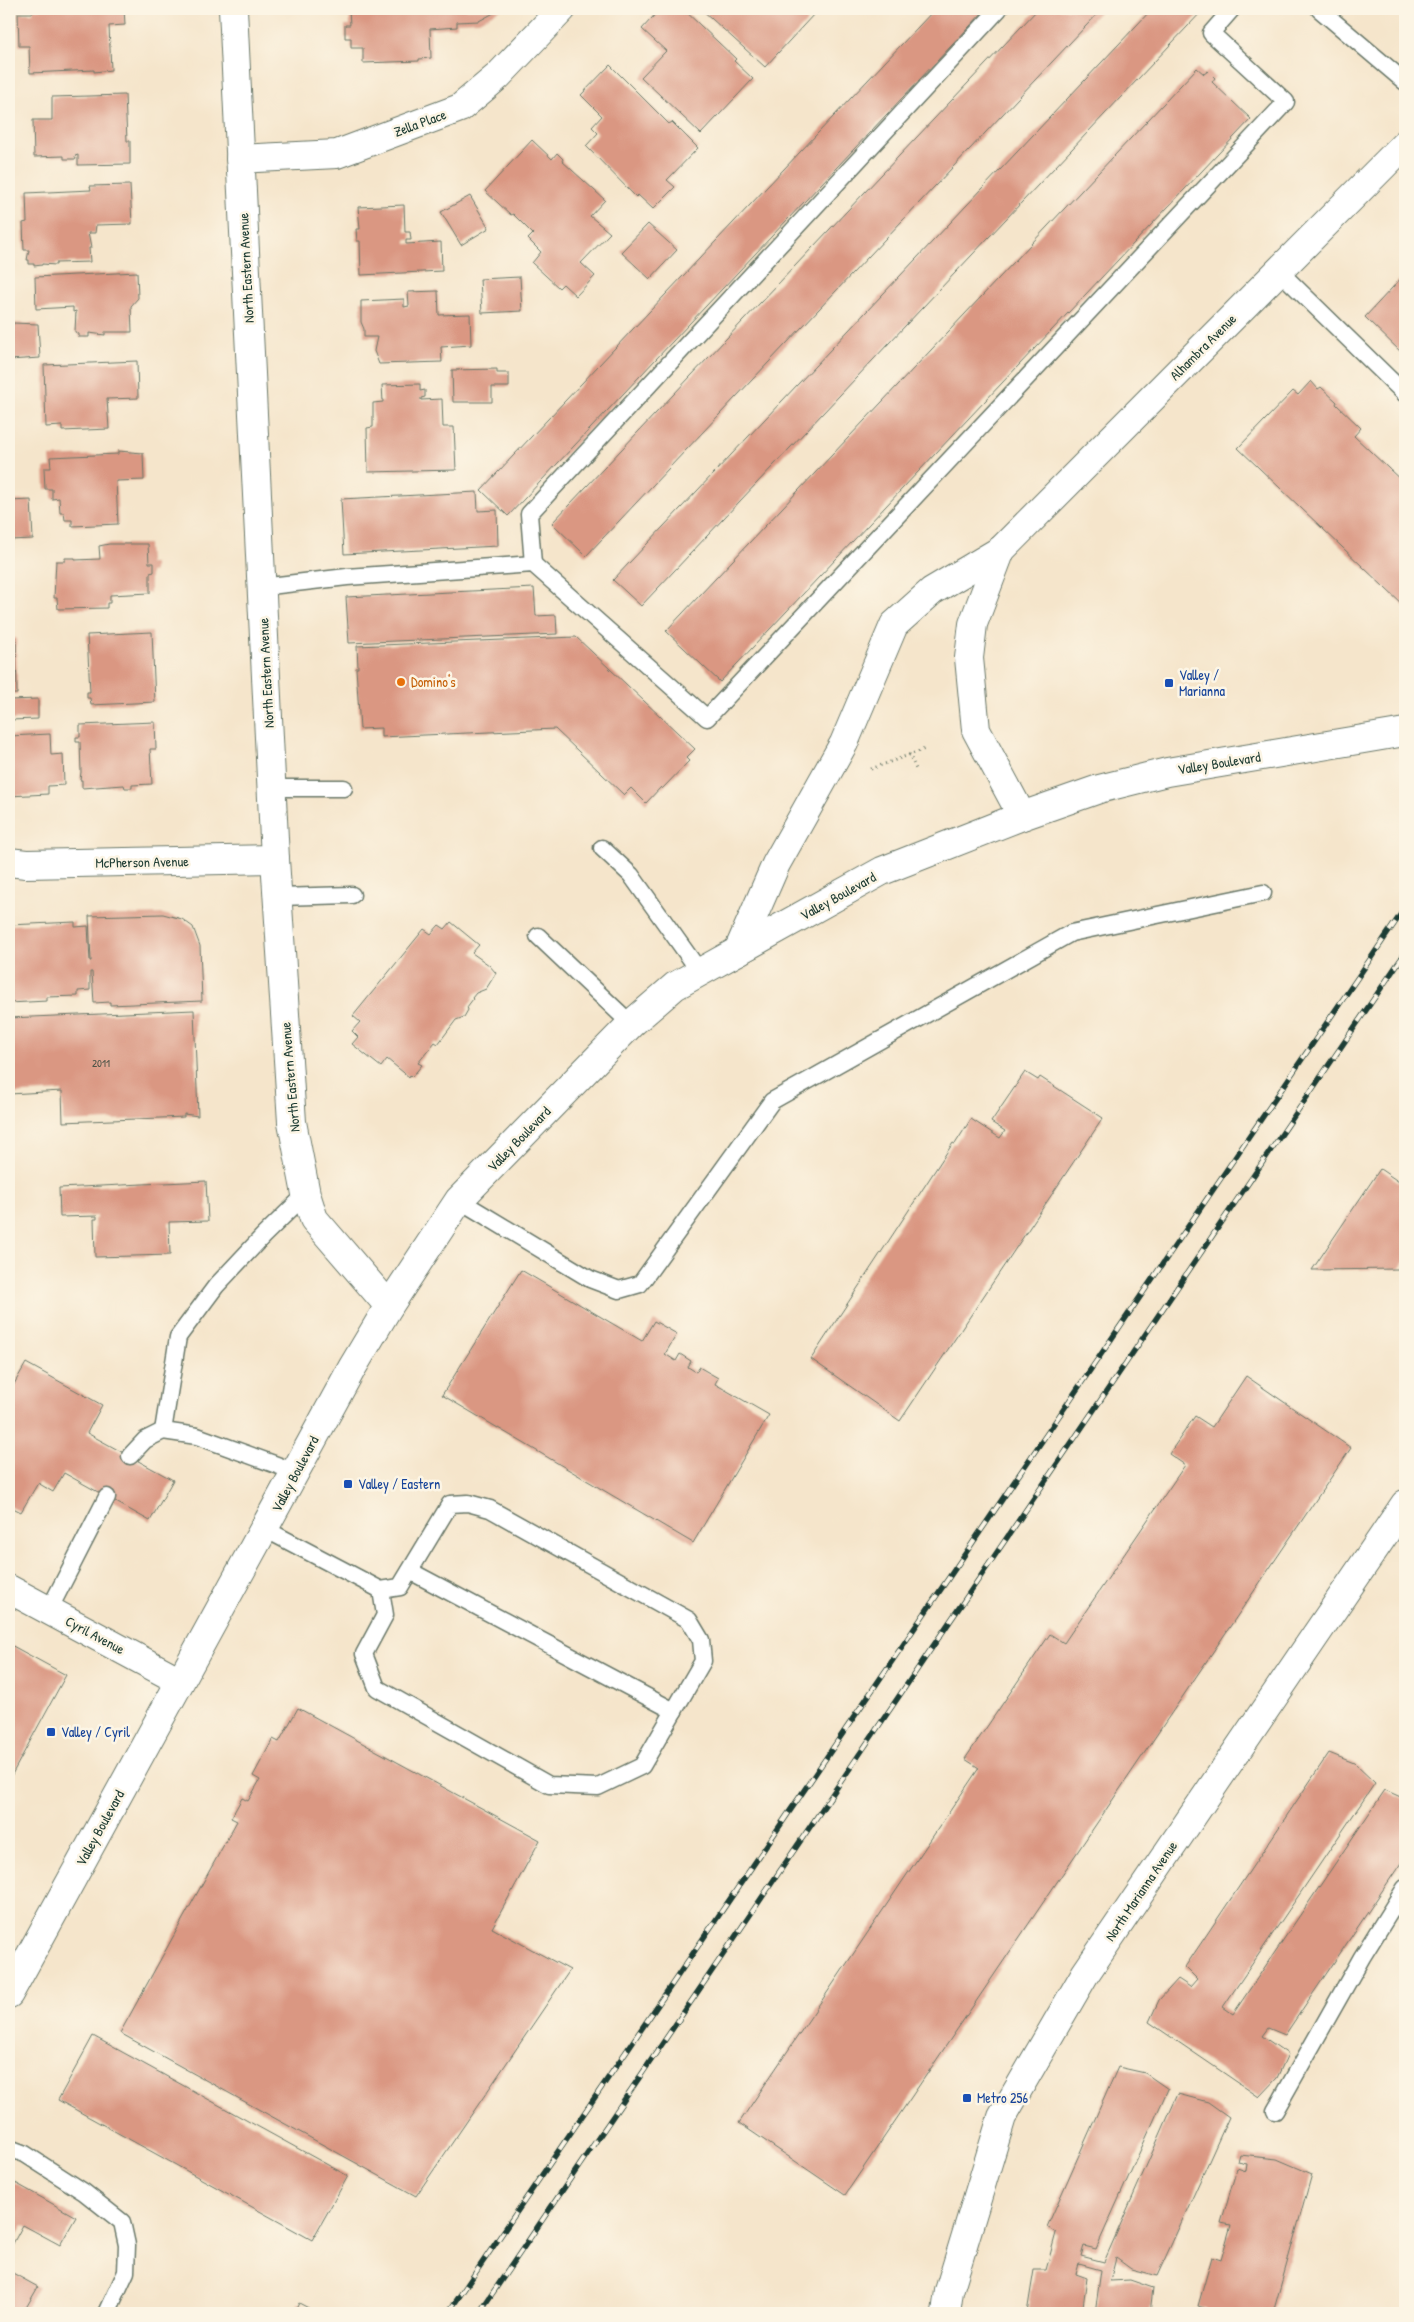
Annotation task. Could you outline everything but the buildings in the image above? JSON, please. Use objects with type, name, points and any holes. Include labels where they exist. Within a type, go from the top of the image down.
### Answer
[{"type":"main road","name":"North Eastern Avenue","points":[[233,9],[275,858],[292,1122],[306,1194],[314,1219],[390,1306]]},
{"type":"main road","name":"Zella Place","points":[[240,159],[337,154],[460,108],[498,76],[562,9]]},
{"type":"main road","name":"Alhambra Avenue","points":[[1001,550],[1405,144]]},
{"type":"main road","points":[[1001,550],[973,624],[969,658],[976,730],[1022,816]]},
{"type":"main road","points":[[738,952],[776,864],[844,743],[894,625],[932,592],[1001,550]]},
{"type":"main road","name":"Valley Boulevard","points":[[9,1994],[265,1530],[352,1368],[390,1306],[459,1200],[631,1024],[676,986],[882,871],[1022,816],[1099,789],[1167,772],[1405,732]]},
{"type":"main road","name":"McPherson Avenue","points":[[9,862],[26,864],[275,858]]},
{"type":"main road","name":"North Marianna Avenue","points":[[946,2313],[950,2291],[1002,2117],[1085,1974],[1405,1504]]},
{"type":"main road","name":"Cyril Avenue","points":[[9,1589],[180,1681]]},
{"type":"lane","points":[[999,9],[530,514],[533,564],[706,718],[1286,102],[1211,33],[1232,9]]},
{"type":"lane","points":[[1319,9],[1405,82]]},
{"type":"lane","points":[[1278,271],[1405,394]]},
{"type":"lane","points":[[262,587],[347,577],[533,564]]},
{"type":"lane","points":[[272,788],[344,788]]},
{"type":"lane","points":[[602,848],[631,875],[700,972]]},
{"type":"lane","points":[[459,1200],[590,1279],[619,1290],[640,1284],[772,1101],[1071,932],[1263,893]]},
{"type":"lane","points":[[278,896],[352,895]]},
{"type":"lane","points":[[538,936],[631,1024]]},
{"type":"lane","points":[[163,1431],[178,1337],[216,1286],[306,1194]]},
{"type":"lane","points":[[130,1456],[145,1440],[163,1431],[197,1436],[296,1472]]},
{"type":"lane","points":[[49,1610],[107,1497]]},
{"type":"lane","points":[[265,1530],[381,1590],[400,1587],[450,1504],[468,1503],[490,1509],[689,1620],[700,1640],[703,1661],[642,1766],[598,1787],[549,1785],[377,1688],[364,1654],[385,1615],[381,1590]]},
{"type":"lane","points":[[410,1571],[674,1712]]},
{"type":"lane","points":[[1275,2111],[1362,1957],[1405,1888]]},
{"type":"lane","points":[[9,2148],[25,2154],[84,2192],[122,2222],[127,2245],[126,2272],[107,2313]]},
{"type":"path","points":[[868,770],[925,749]]},
{"type":"path","points":[[909,754],[916,769]]},
{"type":"railway","points":[[448,2313],[1405,908]]},
{"type":"railway","points":[[479,2313],[1405,953]]},
{"type":"place","name":"Domino's","points":[[401,682]]},
{"type":"place","name":"Valley / Marianna","points":[[1169,683]]},
{"type":"place","name":"Valley / Eastern","points":[[348,1484]]},
{"type":"place","name":"Valley / Cyril","points":[[51,1732]]},
{"type":"place","name":"Metro 256","points":[[967,2098]]}]
